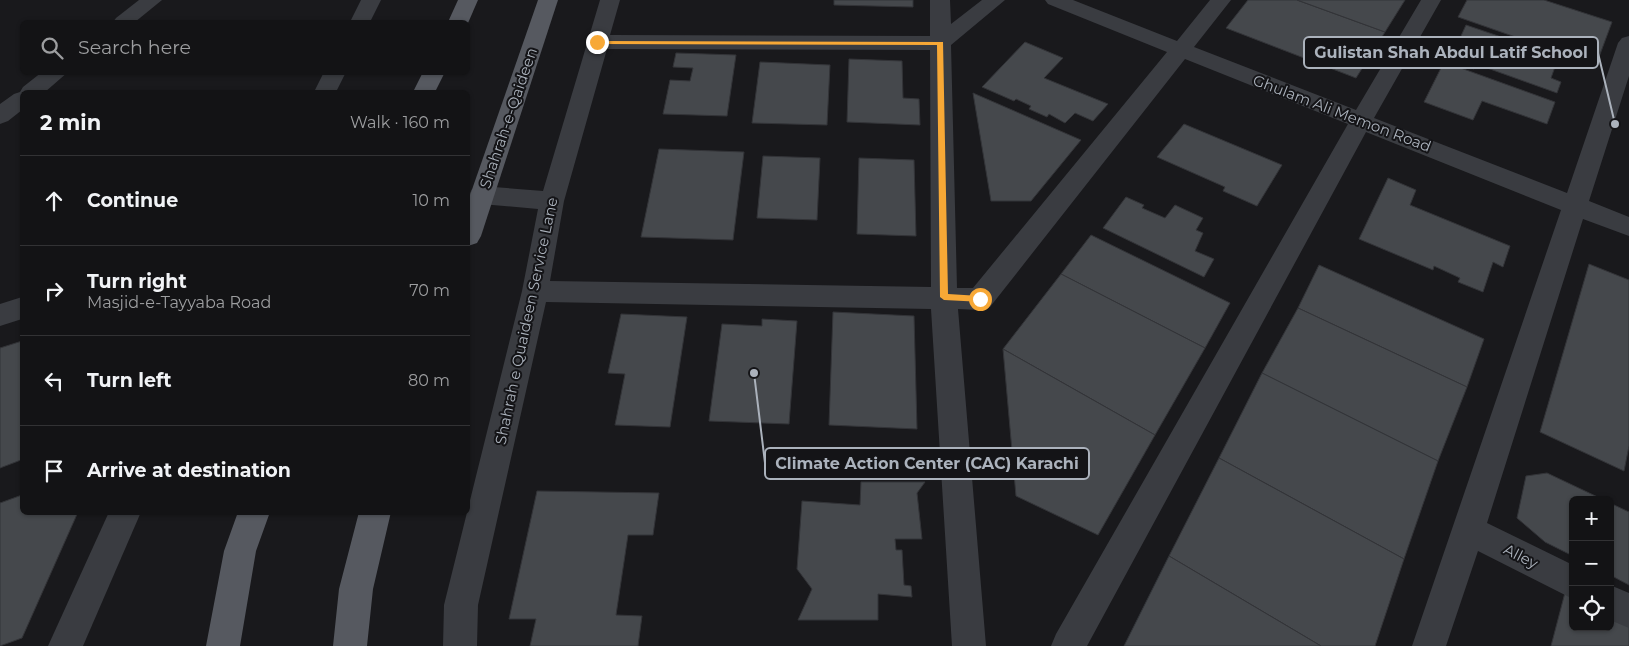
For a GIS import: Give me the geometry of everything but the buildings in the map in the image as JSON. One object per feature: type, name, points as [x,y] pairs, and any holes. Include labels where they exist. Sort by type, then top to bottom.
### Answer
[{"type":"main road","points":[[459,20],[468,0]]},
{"type":"main road","name":"Shahrah-e-Qaideen","points":[[470,230],[548,0]]},
{"type":"main road","points":[[425,90],[432,75]]},
{"type":"main road","points":[[224,646],[240,552],[253,515]]},
{"type":"main road","points":[[350,646],[356,589],[374,515]]},
{"type":"street","points":[[126,20],[152,0]]},
{"type":"street","points":[[361,20],[371,0]]},
{"type":"street","name":"Shahrah e Quaideen Service Lane","points":[[460,646],[461,605],[535,291],[552,201],[610,0]]},
{"type":"street","points":[[940,0],[944,297],[969,646]]},
{"type":"street","points":[[597,42],[940,43],[995,0]]},
{"type":"street","name":"Ghulam Ali Memon Road","points":[[1055,0],[1629,227]]},
{"type":"street","points":[[535,291],[980,299],[1221,0]]},
{"type":"street","points":[[1068,646],[1361,121],[1431,0]]},
{"type":"street","points":[[1428,646],[1469,530],[1574,205],[1629,43]]},
{"type":"street","points":[[33,90],[53,75]]},
{"type":"street","points":[[326,90],[334,75]]},
{"type":"street","points":[[482,195],[552,201]]},
{"type":"street","points":[[0,315],[20,309]]},
{"type":"street","points":[[65,646],[124,515]]},
{"type":"street","name":"Alley","points":[[1469,530],[1569,580]]},
{"type":"street","points":[[1614,604],[1629,611]]},
{"type":"place","name":"Gulistan Shah Abdul Latif School","points":[[1615,124]]},
{"type":"place","name":"Climate Action Center (CAC) Karachi","points":[[754,373]]},
{"type":"route","points":[[597,42],[940,43],[944,297],[980,299]]}]
